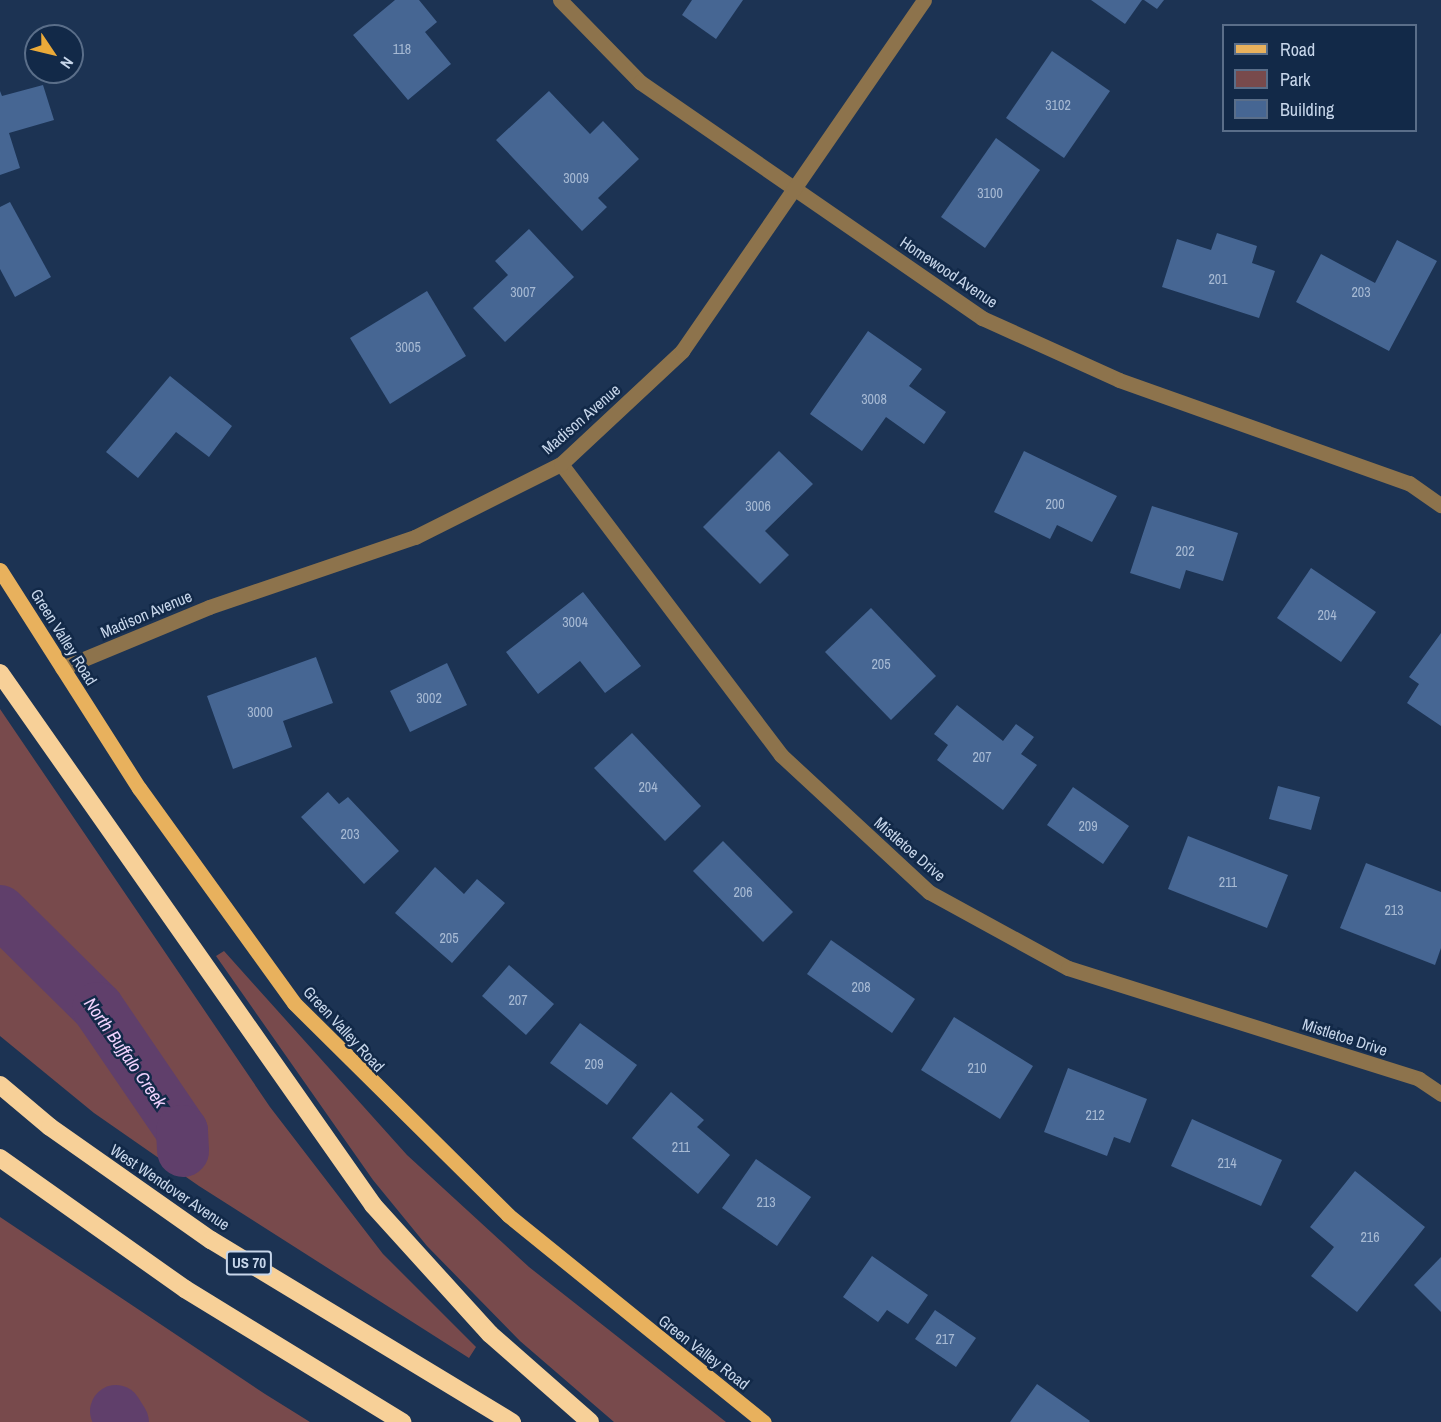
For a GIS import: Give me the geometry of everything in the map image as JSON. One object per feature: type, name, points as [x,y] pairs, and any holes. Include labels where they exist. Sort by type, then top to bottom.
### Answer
[{"type":"highway","points":[[0,673],[373,1205],[490,1334],[590,1422]]},
{"type":"highway","name":"West Wendover Avenue","points":[[0,1085],[58,1133],[211,1240],[512,1422]]},
{"type":"highway","points":[[0,1158],[185,1289],[402,1422]]},
{"type":"main road","name":"Green Valley Road","points":[[0,570],[62,669],[231,920],[302,1011],[508,1215],[764,1422]]},
{"type":"street","name":"Homewood Avenue","points":[[560,0],[640,82],[982,318],[1119,380],[1409,483],[1441,505]]},
{"type":"street","name":"Madison Avenue","points":[[62,669],[209,608],[415,537],[561,464],[682,351],[798,190],[924,0]]},
{"type":"street","name":"Mistletoe Drive","points":[[561,464],[781,756],[929,892],[1068,968],[1419,1079],[1441,1094]]},
{"type":"green space","points":[[0,709],[270,1107],[383,1254],[476,1347],[469,1358],[199,1186],[94,1113],[0,1036]]},
{"type":"green space","points":[[224,951],[407,1155],[529,1267],[726,1422],[614,1422],[520,1341],[427,1246],[373,1180],[216,956]]},
{"type":"green space","points":[[0,1217],[265,1394],[310,1422],[0,1422]]},
{"type":"building","points":[[395,0],[419,0],[437,22],[425,32],[451,64],[408,100],[353,35]]},
{"type":"building","points":[[692,0],[743,0],[716,39],[682,15]]},
{"type":"building","points":[[1091,0],[1142,0],[1125,24]]},
{"type":"building","points":[[1144,0],[1164,0],[1157,9]]},
{"type":"building","points":[[1052,51],[1110,91],[1064,158],[1006,118]]},
{"type":"building","points":[[43,85],[54,120],[9,133],[20,168],[0,175],[0,91],[2,96]]},
{"type":"building","points":[[549,91],[590,134],[603,121],[639,159],[598,198],[607,207],[582,231],[496,140]]},
{"type":"building","points":[[996,138],[1040,170],[985,248],[941,217]]},
{"type":"building","points":[[10,202],[51,277],[15,297],[0,269],[0,207]]},
{"type":"building","points":[[529,229],[574,277],[505,342],[473,308],[508,275],[495,261]]},
{"type":"building","points":[[1217,233],[1257,246],[1252,263],[1275,271],[1259,318],[1162,287],[1177,239],[1211,250]]},
{"type":"building","points":[[1397,240],[1437,261],[1389,351],[1296,302],[1321,254],[1375,283]]},
{"type":"building","points":[[427,291],[466,356],[390,404],[350,338]]},
{"type":"building","points":[[868,331],[922,369],[909,386],[946,412],[924,444],[886,417],[862,451],[810,414]]},
{"type":"building","points":[[170,376],[232,426],[209,457],[176,432],[138,478],[106,452]]},
{"type":"building","points":[[779,451],[813,484],[765,531],[789,555],[760,584],[703,527]]},
{"type":"building","points":[[1024,451],[1117,496],[1092,542],[1057,525],[1050,539],[994,512]]},
{"type":"building","points":[[1152,506],[1238,533],[1223,581],[1186,570],[1180,589],[1130,573]]},
{"type":"building","points":[[1311,568],[1376,612],[1341,662],[1277,618]]},
{"type":"building","points":[[583,592],[641,666],[605,693],[580,661],[538,694],[506,652]]},
{"type":"building","points":[[871,608],[936,676],[891,720],[825,652]]},
{"type":"building","points":[[1441,633],[1441,726],[1407,703],[1419,684],[1409,677]]},
{"type":"building","points":[[316,657],[333,703],[283,721],[292,747],[233,769],[207,696]]},
{"type":"building","points":[[447,663],[467,705],[410,732],[390,691]]},
{"type":"building","points":[[957,705],[1003,741],[1016,724],[1034,737],[1021,754],[1037,765],[1003,810],[937,760],[948,745],[934,734]]},
{"type":"building","points":[[632,733],[701,806],[665,841],[594,768]]},
{"type":"building","points":[[1278,786],[1320,797],[1311,830],[1269,819]]},
{"type":"building","points":[[1073,787],[1129,826],[1103,864],[1047,825]]},
{"type":"building","points":[[328,792],[339,804],[348,797],[399,851],[364,884],[301,817]]},
{"type":"building","points":[[1188,836],[1288,875],[1267,928],[1168,889]]},
{"type":"building","points":[[723,841],[793,912],[763,942],[693,871]]},
{"type":"building","points":[[1366,863],[1441,892],[1441,948],[1435,965],[1340,928]]},
{"type":"building","points":[[435,867],[464,894],[477,879],[505,903],[452,963],[395,913]]},
{"type":"building","points":[[831,940],[915,999],[892,1033],[807,974]]},
{"type":"building","points":[[509,965],[554,1004],[526,1035],[482,996]]},
{"type":"building","points":[[954,1017],[1033,1066],[1000,1119],[921,1070]]},
{"type":"building","points":[[580,1023],[637,1065],[607,1105],[550,1063]]},
{"type":"building","points":[[1068,1068],[1147,1099],[1130,1143],[1114,1137],[1107,1156],[1044,1132]]},
{"type":"building","points":[[671,1092],[704,1120],[697,1127],[730,1155],[698,1194],[632,1138]]},
{"type":"building","points":[[1192,1119],[1282,1160],[1261,1206],[1171,1166]]},
{"type":"building","points":[[756,1159],[811,1197],[777,1246],[722,1208]]},
{"type":"building","points":[[1355,1171],[1425,1227],[1357,1312],[1311,1276],[1334,1247],[1310,1227]]},
{"type":"building","points":[[872,1256],[928,1295],[908,1324],[887,1310],[878,1322],[843,1297]]},
{"type":"building","points":[[1441,1257],[1441,1312],[1414,1285]]},
{"type":"building","points":[[935,1310],[976,1338],[956,1367],[915,1339]]},
{"type":"building","points":[[1037,1384],[1090,1421],[1010,1422]]},
{"type":"waterway","name":"North Buffalo Creek","points":[[0,911],[98,1008],[182,1131],[183,1151]]},
{"type":"waterway","name":"North Buffalo Creek","points":[[116,1411],[123,1422]]}]
